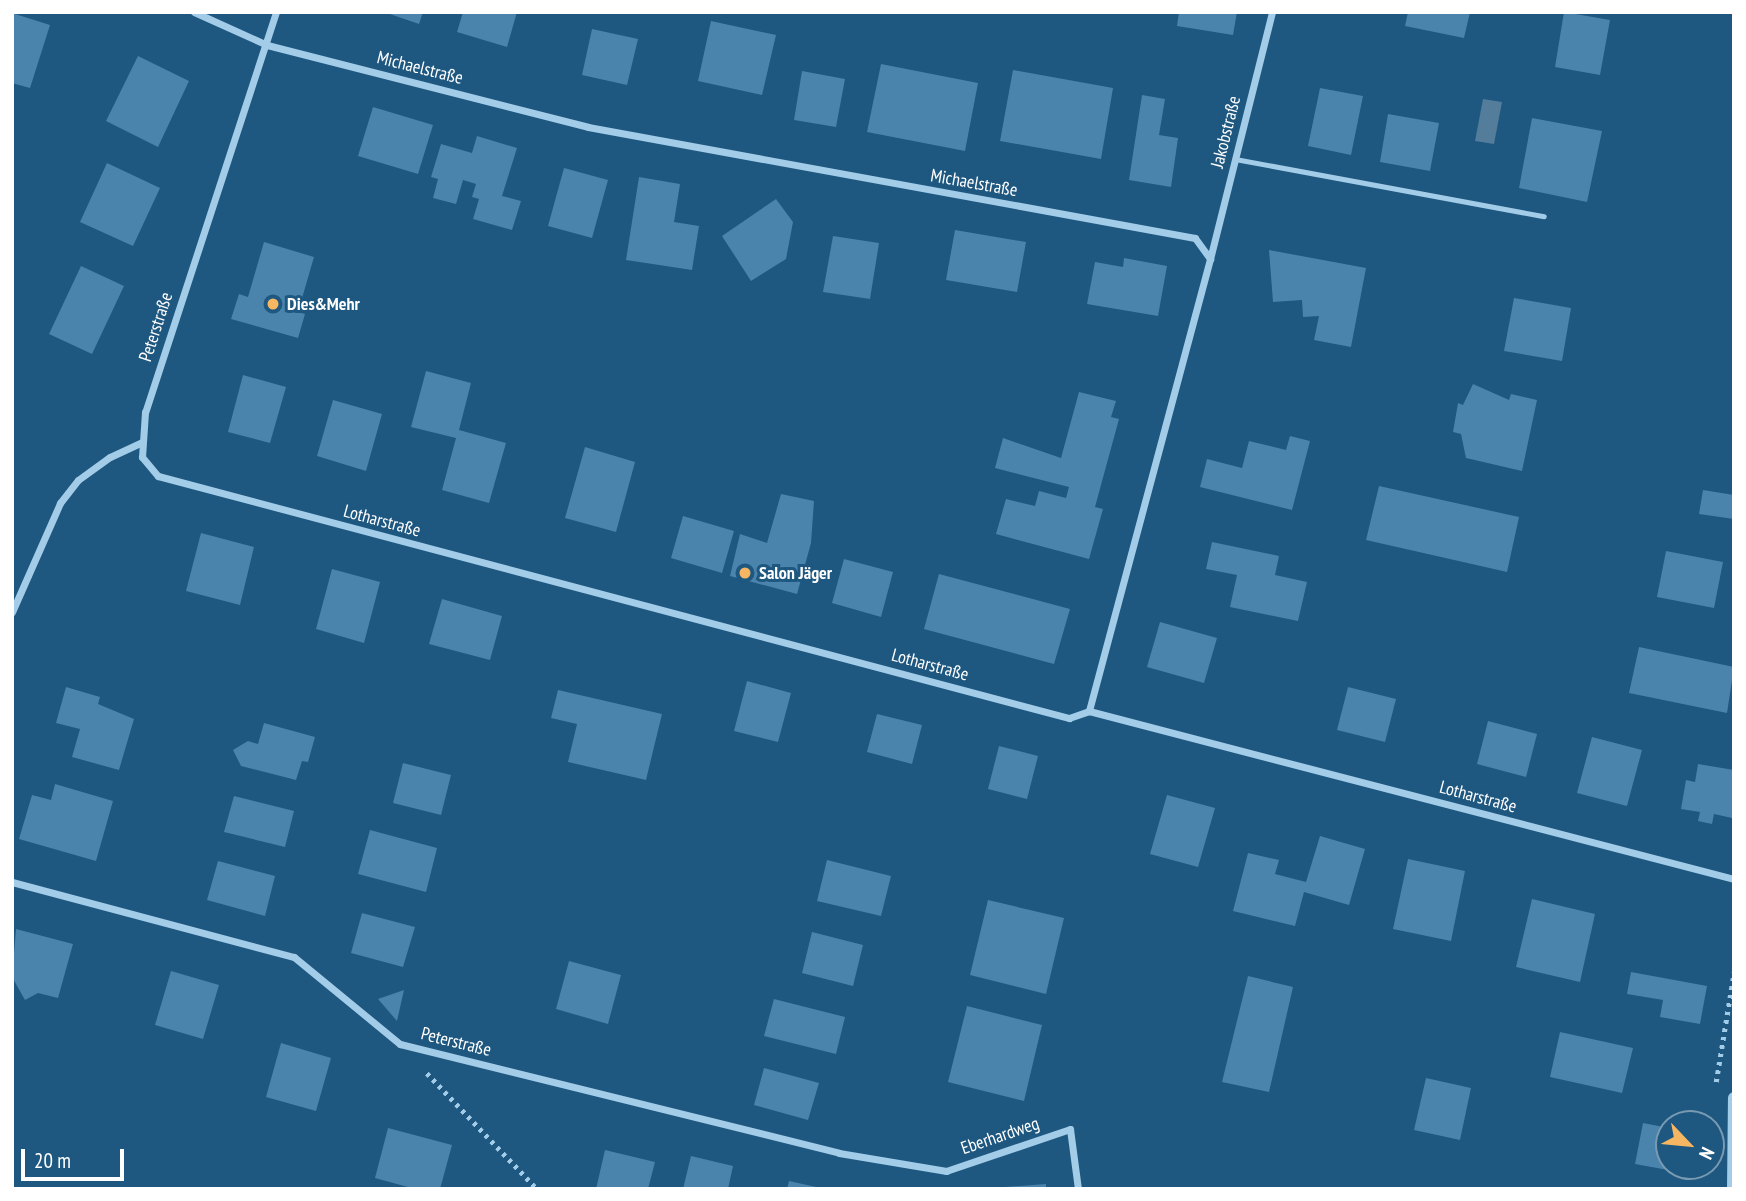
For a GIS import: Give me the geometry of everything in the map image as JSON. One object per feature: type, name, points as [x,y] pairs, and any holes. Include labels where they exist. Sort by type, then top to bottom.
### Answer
[{"type":"street","name":"Michaelstraße","points":[[194,12],[267,45],[588,127],[1195,238],[1210,260]]},
{"type":"street","name":"Peterstraße","points":[[142,442],[152,390],[276,12]]},
{"type":"street","name":"Jakobstraße","points":[[1210,260],[1272,12]]},
{"type":"street","points":[[1089,711],[1210,260]]},
{"type":"street","points":[[12,612],[60,503],[78,480],[110,457],[142,442]]},
{"type":"street","name":"Lotharstraße","points":[[142,442],[147,466],[173,482],[1069,718],[1089,711],[1734,879]]},
{"type":"street","name":"Peterstraße","points":[[12,882],[294,957],[400,1044],[838,1153]]},
{"type":"street","points":[[1733,1189],[1734,1098]]},
{"type":"street","name":"Eberhardweg","points":[[838,1153],[947,1171],[1070,1129],[1078,1189]]},
{"type":"lane","points":[[1235,159],[1544,216]]},
{"type":"path","points":[[400,1044],[537,1189]]},
{"type":"water","points":[[1483,99],[1502,102],[1494,144],[1475,141]]},
{"type":"building","points":[[384,12],[423,12],[419,24]]},
{"type":"building","points":[[463,12],[517,12],[507,47],[457,32]]},
{"type":"building","points":[[1179,12],[1237,12],[1233,35],[1177,26]]},
{"type":"building","points":[[1408,12],[1470,12],[1464,38],[1405,26]]},
{"type":"building","points":[[1564,12],[1610,20],[1600,75],[1555,67]]},
{"type":"building","points":[[12,13],[50,25],[30,88],[12,83]]},
{"type":"building","points":[[711,21],[776,35],[762,95],[698,81]]},
{"type":"building","points":[[592,29],[638,39],[627,85],[582,75]]},
{"type":"building","points":[[138,56],[189,81],[158,147],[106,121]]},
{"type":"building","points":[[881,64],[978,83],[965,151],[867,132]]},
{"type":"building","points":[[1013,70],[1113,88],[1101,159],[1000,141]]},
{"type":"building","points":[[802,71],[845,79],[836,127],[794,120]]},
{"type":"building","points":[[1320,88],[1363,96],[1351,155],[1308,146]]},
{"type":"building","points":[[1142,95],[1165,99],[1159,135],[1178,138],[1171,187],[1129,180]]},
{"type":"building","points":[[373,107],[433,125],[418,174],[358,156]]},
{"type":"building","points":[[1388,114],[1439,123],[1430,171],[1380,162]]},
{"type":"building","points":[[1532,118],[1602,131],[1587,202],[1519,188]]},
{"type":"building","points":[[477,136],[517,148],[502,196],[521,201],[512,230],[473,219],[479,199],[472,197],[476,184],[463,180],[456,204],[433,198],[438,179],[431,177],[441,144],[472,153]]},
{"type":"building","points":[[107,163],[160,188],[133,246],[80,222]]},
{"type":"building","points":[[564,168],[608,180],[592,238],[548,226]]},
{"type":"building","points":[[639,177],[680,184],[674,222],[699,226],[692,270],[626,260]]},
{"type":"building","points":[[776,199],[793,222],[786,259],[751,281],[722,236]]},
{"type":"building","points":[[955,230],[1026,242],[1017,292],[946,280]]},
{"type":"building","points":[[833,236],[879,243],[870,299],[823,292]]},
{"type":"building","points":[[264,242],[314,257],[298,312],[305,314],[298,338],[231,319],[239,294],[248,297]]},
{"type":"building","points":[[1269,250],[1366,268],[1351,347],[1314,340],[1319,316],[1303,317],[1302,300],[1273,302]]},
{"type":"building","points":[[1124,258],[1167,266],[1158,316],[1087,304],[1095,262],[1123,267]]},
{"type":"building","points":[[81,266],[124,286],[92,354],[49,334]]},
{"type":"building","points":[[1514,298],[1571,308],[1562,361],[1504,351]]},
{"type":"building","points":[[426,371],[471,383],[459,430],[506,443],[489,503],[442,490],[456,438],[411,427]]},
{"type":"building","points":[[243,375],[286,387],[270,443],[228,432]]},
{"type":"building","points":[[1473,384],[1509,400],[1511,394],[1537,400],[1522,471],[1466,458],[1461,434],[1453,432],[1458,403],[1463,405]]},
{"type":"building","points":[[1079,392],[1116,401],[1111,417],[1119,419],[1095,507],[1103,509],[1089,559],[996,534],[1006,499],[1035,506],[1039,491],[1066,498],[1069,487],[995,468],[1003,438],[1061,458]]},
{"type":"building","points":[[333,400],[382,414],[366,471],[317,456]]},
{"type":"building","points":[[1290,436],[1310,441],[1292,510],[1200,487],[1207,459],[1242,468],[1249,441],[1286,450]]},
{"type":"building","points":[[585,447],[635,462],[616,532],[565,518]]},
{"type":"building","points":[[1379,486],[1519,517],[1507,572],[1366,540]]},
{"type":"building","points":[[1703,490],[1734,495],[1734,519],[1699,514]]},
{"type":"building","points":[[781,494],[814,501],[811,543],[797,594],[730,576],[740,534],[767,543]]},
{"type":"building","points":[[683,516],[734,531],[722,573],[671,558]]},
{"type":"building","points":[[201,533],[254,547],[240,605],[186,591]]},
{"type":"building","points":[[1212,542],[1279,556],[1275,575],[1307,582],[1298,621],[1230,607],[1237,575],[1206,569]]},
{"type":"building","points":[[1666,551],[1723,562],[1714,608],[1657,597]]},
{"type":"building","points":[[844,559],[893,572],[881,617],[832,603]]},
{"type":"building","points":[[332,569],[380,582],[364,643],[316,629]]},
{"type":"building","points":[[939,574],[1070,609],[1054,664],[924,629]]},
{"type":"building","points":[[442,599],[502,616],[490,660],[429,644]]},
{"type":"building","points":[[1160,622],[1217,638],[1204,683],[1147,667]]},
{"type":"building","points":[[1639,647],[1734,667],[1727,713],[1629,693]]},
{"type":"building","points":[[747,681],[791,693],[778,742],[734,731]]},
{"type":"building","points":[[66,687],[100,697],[98,704],[134,719],[119,770],[72,757],[80,729],[56,723]]},
{"type":"building","points":[[1348,687],[1396,699],[1385,742],[1337,730]]},
{"type":"building","points":[[558,690],[662,714],[646,780],[568,762],[577,724],[551,718]]},
{"type":"building","points":[[877,714],[922,725],[912,764],[867,752]]},
{"type":"building","points":[[1488,721],[1537,734],[1526,777],[1477,764]]},
{"type":"building","points":[[264,723],[315,737],[308,762],[302,761],[296,780],[241,766],[233,750],[248,741],[258,744]]},
{"type":"building","points":[[1592,737],[1642,750],[1627,806],[1577,793]]},
{"type":"building","points":[[999,746],[1038,756],[1027,799],[988,789]]},
{"type":"building","points":[[403,763],[451,775],[441,815],[393,803]]},
{"type":"building","points":[[1698,764],[1734,770],[1732,818],[1714,814],[1712,824],[1698,821],[1700,812],[1681,809],[1686,780],[1695,782]]},
{"type":"building","points":[[55,784],[113,801],[96,861],[19,839],[32,795],[51,800]]},
{"type":"building","points":[[1167,795],[1215,808],[1198,867],[1150,854]]},
{"type":"building","points":[[234,796],[294,811],[285,847],[224,832]]},
{"type":"building","points":[[370,830],[437,848],[426,892],[358,874]]},
{"type":"building","points":[[1320,836],[1365,849],[1349,905],[1304,892],[1295,926],[1233,911],[1248,853],[1279,860],[1275,874],[1306,882]]},
{"type":"building","points":[[1408,859],[1465,871],[1451,941],[1393,929]]},
{"type":"building","points":[[827,860],[891,876],[881,916],[817,901]]},
{"type":"building","points":[[218,861],[275,876],[265,916],[207,900]]},
{"type":"building","points":[[1532,899],[1595,914],[1580,982],[1516,967]]},
{"type":"building","points":[[988,900],[1064,918],[1046,994],[970,975]]},
{"type":"building","points":[[362,913],[415,927],[403,967],[351,953]]},
{"type":"building","points":[[16,929],[73,944],[58,998],[38,993],[25,1000],[12,977]]},
{"type":"building","points":[[812,932],[863,945],[853,986],[802,973]]},
{"type":"building","points":[[569,961],[621,975],[608,1024],[556,1009]]},
{"type":"building","points":[[171,971],[219,985],[203,1039],[155,1025]]},
{"type":"building","points":[[1631,972],[1707,986],[1700,1024],[1660,1017],[1663,1000],[1627,994]]},
{"type":"building","points":[[1248,976],[1293,987],[1269,1092],[1222,1082]]},
{"type":"building","points":[[404,990],[397,1021],[378,999]]},
{"type":"building","points":[[774,999],[845,1017],[836,1054],[764,1036]]},
{"type":"building","points":[[967,1006],[1042,1025],[1024,1101],[948,1082]]},
{"type":"building","points":[[1560,1032],[1633,1048],[1622,1093],[1550,1077]]},
{"type":"building","points":[[281,1043],[331,1058],[316,1111],[266,1097]]},
{"type":"building","points":[[764,1068],[819,1083],[808,1120],[754,1105]]},
{"type":"building","points":[[1426,1078],[1471,1088],[1460,1140],[1414,1130]]},
{"type":"building","points":[[1643,1123],[1655,1125],[1655,1168],[1635,1164]]},
{"type":"building","points":[[388,1128],[452,1145],[440,1189],[415,1189],[375,1178]]},
{"type":"building","points":[[605,1150],[655,1162],[648,1189],[596,1189]]},
{"type":"building","points":[[691,1156],[733,1166],[728,1189],[683,1189]]},
{"type":"building","points":[[789,1181],[821,1188],[821,1189],[787,1189]]},
{"type":"building","points":[[1046,1184],[1046,1189],[1005,1189],[1005,1187]]},
{"type":"place","name":"Dies&Mehr","points":[[273,304]]},
{"type":"place","name":"Salon Jäger","points":[[745,573]]}]
